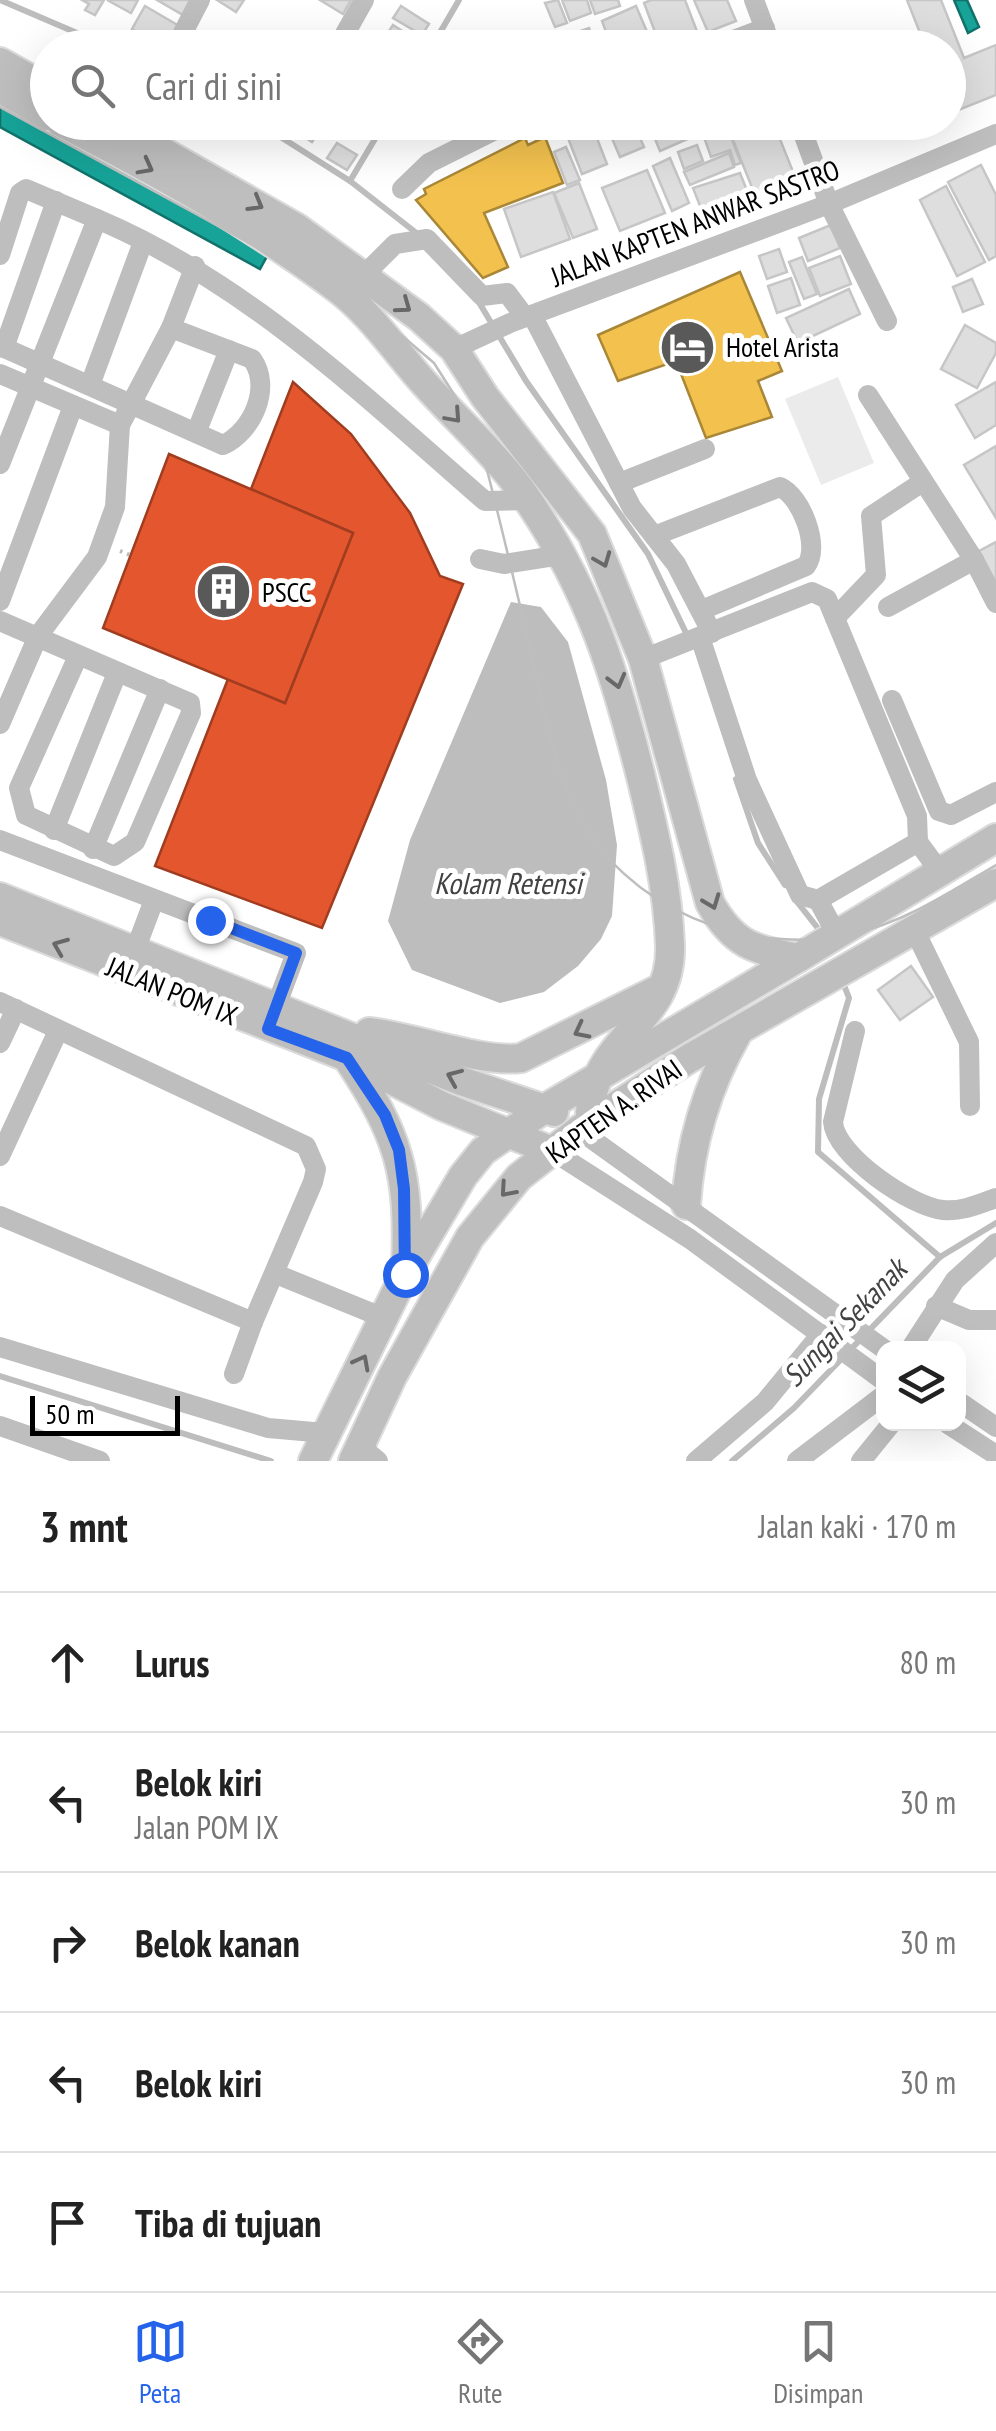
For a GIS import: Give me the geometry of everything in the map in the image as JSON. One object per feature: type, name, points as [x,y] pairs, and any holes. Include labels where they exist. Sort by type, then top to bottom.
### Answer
[{"type":"main road","points":[[0,62],[30,78]]},
{"type":"main road","points":[[0,89],[30,106]]},
{"type":"main road","points":[[93,140],[206,202],[342,292],[528,500],[576,581],[615,633],[654,655]]},
{"type":"main road","points":[[148,140],[326,248],[462,345],[485,397],[592,534],[654,655],[710,904],[726,932],[760,952],[819,946]]},
{"type":"main road","points":[[337,1029],[461,1081],[546,1107],[585,1126],[594,1079],[611,1049],[654,1008],[666,984],[670,948],[664,887],[614,668],[576,581]]},
{"type":"main road","points":[[664,887],[692,830]]},
{"type":"main road","name":"KAPTEN A. RIVAI","points":[[318,1447],[405,1274],[462,1176],[484,1152],[546,1107],[996,838]]},
{"type":"main road","name":"KAPTEN A. RIVAI","points":[[361,1457],[410,1343],[470,1237],[519,1177],[585,1126],[996,882]]},
{"type":"main road","name":"JALAN POM IX","points":[[0,898],[131,962]]},
{"type":"main road","name":"JALAN POM IX","points":[[0,921],[131,962],[272,1017],[347,1058],[507,1134],[554,1152]]},
{"type":"main road","points":[[337,1029],[412,1037],[504,1060],[521,1058],[634,1004],[666,984]]},
{"type":"main road","name":"JALAN POM IX","points":[[272,1017],[337,1029]]},
{"type":"main road","points":[[678,1216],[700,1116],[736,1034]]},
{"type":"main road","points":[[347,1058],[385,1115],[399,1150],[408,1220],[405,1274]]},
{"type":"street","points":[[184,30],[200,0]]},
{"type":"street","points":[[347,30],[364,0]]},
{"type":"street","points":[[754,0],[766,30]]},
{"type":"street","name":"JALAN KAPTEN ANWAR SASTRO","points":[[462,345],[522,318],[829,204],[996,134]]},
{"type":"street","points":[[402,189],[430,163],[475,140]]},
{"type":"street","points":[[806,140],[829,204],[886,321]]},
{"type":"street","points":[[0,254],[22,190],[97,219],[195,266],[299,339],[486,501],[528,500]]},
{"type":"street","points":[[56,201],[2,347],[224,445],[247,428],[262,385],[260,370],[252,359],[171,328]]},
{"type":"street","points":[[0,464],[97,219]]},
{"type":"street","points":[[363,276],[395,244],[413,238],[427,239],[487,298],[507,293],[619,483],[702,610],[702,637],[747,780],[800,895],[818,900],[918,842]]},
{"type":"street","points":[[90,386],[143,242]]},
{"type":"street","points":[[0,724],[38,636],[75,591],[102,544],[116,508],[120,425],[171,328],[195,266]]},
{"type":"street","points":[[196,434],[229,350]]},
{"type":"street","points":[[0,374],[120,425]]},
{"type":"street","points":[[868,395],[974,560],[996,603]]},
{"type":"street","points":[[0,601],[72,406]]},
{"type":"street","points":[[619,483],[705,448]]},
{"type":"street","points":[[834,618],[876,575],[871,516],[921,483]]},
{"type":"street","points":[[654,536],[780,487],[792,494],[812,542],[811,559],[806,566],[702,610]]},
{"type":"street","points":[[480,559],[517,564],[561,556]]},
{"type":"street","points":[[888,607],[974,560]]},
{"type":"street","points":[[654,655],[812,592],[827,599],[916,816],[918,842],[940,872]]},
{"type":"street","points":[[0,620],[188,701],[190,712],[135,842],[114,856],[26,815],[19,788],[78,656]]},
{"type":"street","points":[[54,830],[117,673]]},
{"type":"street","points":[[93,849],[160,689]]},
{"type":"street","points":[[892,700],[939,811],[951,815],[996,792]]},
{"type":"street","points":[[0,840],[296,953],[272,1017]]},
{"type":"street","points":[[131,962],[154,900]]},
{"type":"street","points":[[818,900],[819,946]]},
{"type":"street","points":[[914,929],[969,1042],[970,1106]]},
{"type":"street","points":[[0,1043],[8,1006],[306,1146],[316,1169],[234,1374]]},
{"type":"street","points":[[0,1156],[58,1030]]},
{"type":"street","points":[[855,1031],[833,1122],[834,1137],[846,1154],[922,1205],[960,1210],[996,1198]]},
{"type":"street","points":[[585,1126],[762,1294],[824,1336],[876,1379]]},
{"type":"street","points":[[554,1152],[678,1216],[774,1274],[876,1343]]},
{"type":"street","points":[[0,1216],[254,1322]]},
{"type":"street","points":[[915,1341],[955,1280],[996,1243]]},
{"type":"street","points":[[276,1274],[384,1318]]},
{"type":"street","points":[[762,1294],[774,1274]]},
{"type":"street","points":[[936,1306],[969,1320],[996,1320]]},
{"type":"street","points":[[696,1461],[765,1402],[824,1336]]},
{"type":"street","points":[[0,1347],[268,1428],[318,1447]]},
{"type":"street","points":[[797,1461],[876,1389]]},
{"type":"street","points":[[966,1405],[996,1426]]},
{"type":"street","points":[[0,1426],[100,1461]]},
{"type":"street","points":[[860,1461],[885,1431]]},
{"type":"street","points":[[959,1431],[996,1455]]},
{"type":"shaded area","points":[[838,377],[874,463],[821,485],[785,399]]},
{"type":"water","name":"Kolam Retensi","points":[[511,602],[541,607],[568,642],[606,780],[617,845],[612,916],[601,939],[578,966],[544,992],[500,1003],[412,970],[388,921],[410,840]]},
{"type":"building: Hunian","points":[[521,140],[528,145],[546,140],[563,183],[484,213],[508,267],[483,278],[416,200],[426,194],[424,189]]},
{"type":"building: Hunian","name":"Hotel Arista","points":[[740,272],[782,371],[758,381],[772,417],[706,438],[676,361],[618,381],[598,335]]},
{"type":"building: Toko","points":[[293,382],[351,434],[410,513],[440,576],[463,584],[322,928],[155,866],[228,679],[285,703],[353,533],[251,489]]},
{"type":"building: Toko","name":"PSCC","points":[[169,454],[353,533],[285,703],[103,628]]},
{"type":"building: Publik","points":[[954,0],[967,0],[979,27],[968,33]]},
{"type":"building: Publik","points":[[0,74],[30,104],[30,140],[87,140],[282,229],[260,269],[0,127]]},
{"type":"building: Lainnya","points":[[82,0],[104,0],[95,15],[85,10],[89,4]]},
{"type":"building: Lainnya","points":[[107,0],[138,0],[131,13]]},
{"type":"building: Lainnya","points":[[157,0],[192,0],[183,15]]},
{"type":"building: Lainnya","points":[[217,0],[244,0],[236,12]]},
{"type":"building: Lainnya","points":[[320,0],[351,0],[343,14]]},
{"type":"building: Lainnya","points":[[558,0],[567,23],[555,27],[545,3]]},
{"type":"building: Lainnya","points":[[562,0],[587,0],[591,13],[570,21]]},
{"type":"building: Lainnya","points":[[590,0],[618,0],[620,6],[595,14]]},
{"type":"building: Lainnya","points":[[685,0],[696,30],[654,30],[644,3]]},
{"type":"building: Lainnya","points":[[694,0],[727,0],[736,21],[707,30]]},
{"type":"building: Lainnya","points":[[907,0],[941,0],[953,30],[919,30]]},
{"type":"building: Lainnya","points":[[145,6],[181,27],[179,30],[132,29]]},
{"type":"building: Lainnya","points":[[401,6],[429,24],[425,30],[413,30],[393,18]]},
{"type":"building: Lainnya","points":[[636,6],[646,30],[605,30],[602,21]]},
{"type":"building: Lainnya","points":[[996,45],[996,95],[966,107],[966,57]]},
{"type":"building: Lainnya","points":[[569,140],[598,140],[607,164],[582,174]]},
{"type":"building: Lainnya","points":[[613,140],[641,140],[644,147],[620,157]]},
{"type":"building: Lainnya","points":[[655,140],[685,140],[660,151]]},
{"type":"building: Lainnya","points":[[705,140],[732,140],[741,163],[735,165],[730,150],[711,157]]},
{"type":"building: Lainnya","points":[[733,140],[780,140],[796,179],[755,195]]},
{"type":"building: Lainnya","points":[[337,143],[357,155],[347,170],[327,158]]},
{"type":"building: Lainnya","points":[[697,145],[703,161],[684,169],[678,152]]},
{"type":"building: Lainnya","points":[[566,147],[580,180],[567,185],[554,152]]},
{"type":"building: Lainnya","points":[[729,153],[734,167],[690,185],[684,172]]},
{"type":"building: Lainnya","points":[[670,158],[689,203],[672,211],[653,166]]},
{"type":"building: Lainnya","points":[[981,165],[996,195],[996,256],[989,260],[948,182]]},
{"type":"building: Lainnya","points":[[647,170],[665,213],[620,231],[602,188]]},
{"type":"building: Lainnya","points":[[740,173],[748,193],[702,211],[693,188]]},
{"type":"building: Lainnya","points":[[579,183],[597,229],[573,238],[554,193]]},
{"type":"building: Lainnya","points":[[946,186],[985,262],[957,276],[920,200]]},
{"type":"building: Lainnya","points":[[553,192],[570,239],[521,257],[504,209]]},
{"type":"building: Lainnya","points":[[831,225],[840,248],[808,261],[799,238]]},
{"type":"building: Lainnya","points":[[779,249],[787,272],[767,279],[759,256]]},
{"type":"building: Lainnya","points":[[840,256],[851,284],[820,296],[809,268]]},
{"type":"building: Lainnya","points":[[802,257],[817,294],[804,299],[789,262]]},
{"type":"building: Lainnya","points":[[791,278],[800,305],[777,313],[768,286]]},
{"type":"building: Lainnya","points":[[972,279],[983,304],[963,312],[953,287]]},
{"type":"building: Lainnya","points":[[849,289],[860,314],[798,343],[786,318]]},
{"type":"building: Lainnya","points":[[965,325],[996,343],[996,353],[977,388],[941,369]]},
{"type":"building: Lainnya","points":[[996,382],[996,425],[975,438],[956,405]]},
{"type":"building: Lainnya","points":[[996,446],[996,518],[964,465]]},
{"type":"building: Lainnya","points":[[996,542],[996,583],[979,551]]},
{"type":"building: Lainnya","points":[[911,966],[933,997],[900,1020],[878,990]]},
{"type":"waterway","points":[[0,0],[70,30]]},
{"type":"waterway","points":[[442,30],[459,0]]},
{"type":"waterway","points":[[285,140],[350,181],[419,235]]},
{"type":"waterway","points":[[350,181],[374,140]]},
{"type":"waterway","points":[[477,299],[526,381],[648,554],[687,635]]},
{"type":"waterway","points":[[736,779],[758,843],[785,885]]},
{"type":"waterway","points":[[798,903],[824,936]]},
{"type":"waterway","points":[[842,980],[849,998],[819,1099],[818,1152],[940,1257]]},
{"type":"waterway","name":"Sungai Sekanak","points":[[732,1461],[794,1408],[940,1257],[996,1223]]},
{"type":"waterway","name":"Sungai Sekanak","points":[[0,1376],[271,1461]]},
{"type":"tram line","points":[[0,107],[30,123]]},
{"type":"tram line","points":[[60,140],[372,310],[434,363],[471,421],[485,462],[550,736],[567,791],[597,844],[624,874],[657,899],[693,918],[731,931],[813,939],[853,934],[891,922],[996,865]]},
{"type":"place","name":"Hotel Arista","points":[[687,347]]},
{"type":"place","name":"PSCC","points":[[223,592]]},
{"type":"route","points":[[210,920],[296,953],[268,1029],[347,1058],[385,1115],[399,1150],[408,1220],[405,1274]]}]
